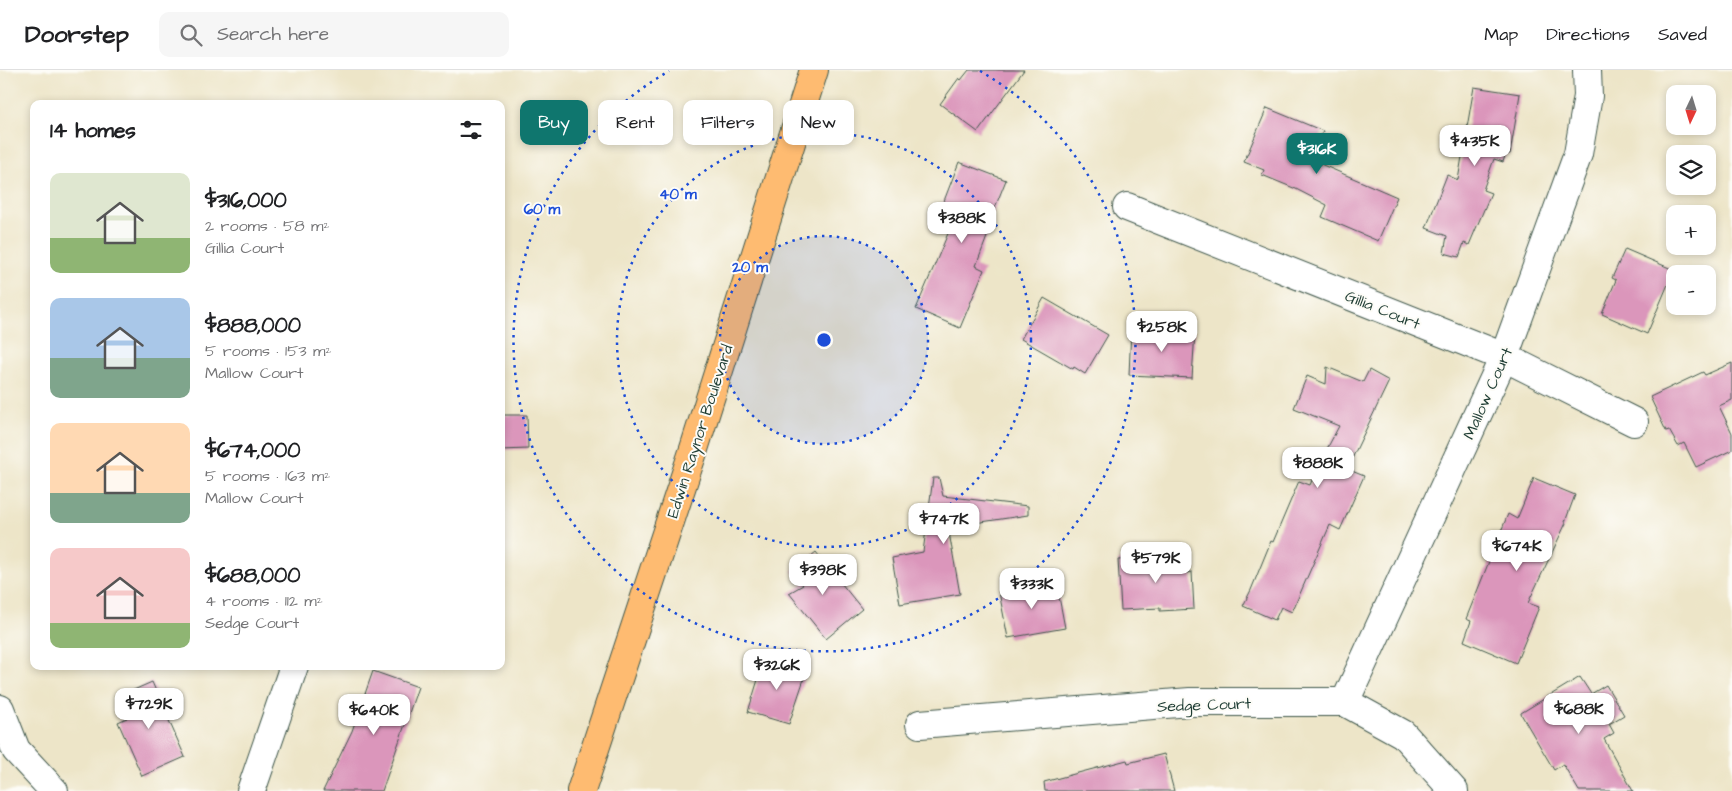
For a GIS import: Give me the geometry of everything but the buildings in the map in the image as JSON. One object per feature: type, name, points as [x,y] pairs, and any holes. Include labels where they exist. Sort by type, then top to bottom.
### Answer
[{"type":"main road","name":"Edwin Raynor Boulevard","points":[[581,791],[694,449],[814,70]]},
{"type":"street","name":"Mallow Court","points":[[1344,702],[1504,357],[1578,154],[1588,96],[1587,70]]},
{"type":"street","name":"Gillia Court","points":[[1127,207],[1504,357],[1634,422]]},
{"type":"street","points":[[252,791],[293,670]]},
{"type":"street","name":"Sedge Court","points":[[920,724],[1190,702],[1344,702],[1403,734],[1454,791]]},
{"type":"street","points":[[0,709],[16,750],[54,791]]}]
